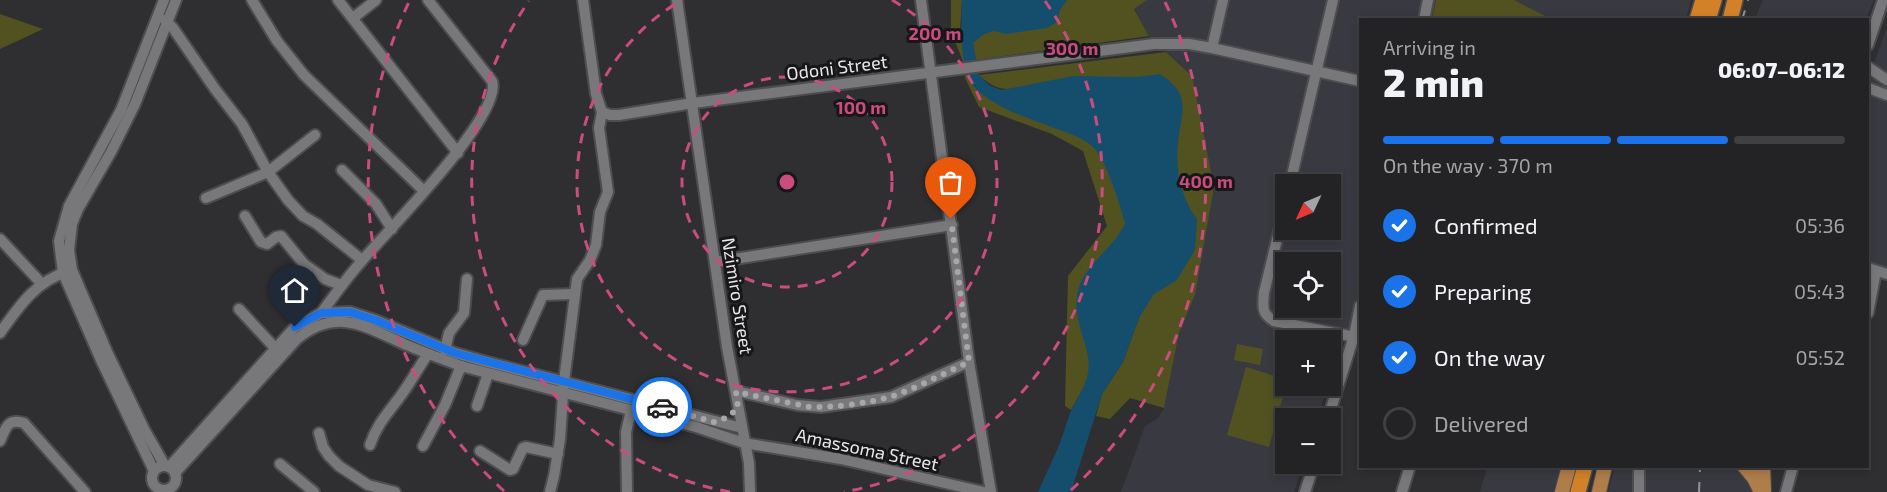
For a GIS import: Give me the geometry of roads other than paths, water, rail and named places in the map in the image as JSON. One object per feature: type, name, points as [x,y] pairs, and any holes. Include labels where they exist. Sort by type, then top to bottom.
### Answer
[{"type":"highway","points":[[1698,18],[1703,0]]},
{"type":"highway","points":[[1709,18],[1714,0]]},
{"type":"highway","points":[[1719,18],[1724,0]]},
{"type":"highway","points":[[1730,18],[1735,0]]},
{"type":"highway","points":[[1578,492],[1584,468]]},
{"type":"highway","points":[[1587,492],[1593,468]]},
{"type":"main road","points":[[1562,492],[1568,468]]},
{"type":"main road","points":[[1599,492],[1605,468]]},
{"type":"main road","points":[[1746,468],[1762,492]]},
{"type":"main road","points":[[1762,492],[1763,468]]},
{"type":"main road","points":[[1772,468],[1773,492]]},
{"type":"street","points":[[164,0],[121,110],[69,206],[59,241],[67,272],[101,360],[154,471],[155,489],[177,489],[176,482],[121,382],[67,272],[72,224],[135,104],[169,23],[176,0]]},
{"type":"street","points":[[252,0],[277,41],[303,75],[424,191]]},
{"type":"street","points":[[339,0],[458,153]]},
{"type":"street","points":[[353,18],[376,0]]},
{"type":"street","points":[[170,469],[295,327],[321,313],[335,297],[341,285],[362,260],[458,153],[488,104],[493,84],[428,0]]},
{"type":"street","points":[[550,492],[558,454],[574,294],[577,279],[590,260],[596,245],[600,213],[608,192],[599,128],[602,112],[596,94],[583,0]]},
{"type":"street","name":"Nzimiro Street","points":[[677,0],[715,262],[749,463],[750,492]]},
{"type":"street","points":[[921,0],[969,362],[991,492]]},
{"type":"street","points":[[1212,48],[1223,0]]},
{"type":"street","points":[[1292,174],[1333,0]]},
{"type":"street","points":[[1424,18],[1428,0]]},
{"type":"street","points":[[1869,42],[1883,0]]},
{"type":"street","points":[[159,16],[169,23],[242,124],[268,172],[298,212],[362,260]]},
{"type":"street","name":"Odoni Street","points":[[602,112],[619,115],[693,103],[930,75],[961,68],[1154,44],[1190,44],[1359,81]]},
{"type":"street","points":[[1869,68],[1887,80]]},
{"type":"street","points":[[1869,88],[1887,95]]},
{"type":"street","points":[[206,198],[268,172],[315,135]]},
{"type":"street","points":[[342,170],[376,204],[392,229]]},
{"type":"street","points":[[245,216],[261,242],[267,244],[280,236],[304,264],[325,279],[341,285]]},
{"type":"street","points":[[715,262],[952,225]]},
{"type":"street","points":[[0,239],[42,284]]},
{"type":"street","points":[[1277,240],[1264,293],[1263,307],[1266,316],[1274,321],[1357,337]]},
{"type":"street","points":[[1869,308],[1877,271]]},
{"type":"street","points":[[0,333],[18,306],[42,284],[52,277],[67,272]]},
{"type":"street","points":[[445,350],[449,333],[464,313],[467,279]]},
{"type":"street","points":[[523,340],[543,295],[574,294]]},
{"type":"street","points":[[335,297],[336,306],[340,311]]},
{"type":"street","points":[[239,309],[275,348]]},
{"type":"street","points":[[321,313],[340,311],[368,317],[445,350],[563,387]]},
{"type":"street","points":[[1332,408],[1357,337],[1359,316]]},
{"type":"street","points":[[154,471],[170,469],[302,334],[316,325],[336,322],[358,324],[428,354],[488,374],[563,387],[742,428]]},
{"type":"street","points":[[370,445],[382,418],[400,397],[428,354]]},
{"type":"street","points":[[736,392],[803,406],[821,407],[891,396],[969,362]]},
{"type":"street","points":[[423,446],[445,405],[461,366]]},
{"type":"street","points":[[477,406],[488,374]]},
{"type":"street","name":"Amassoma Street","points":[[563,387],[631,410],[710,431],[744,443],[841,459],[984,492]]},
{"type":"street","points":[[714,422],[728,417],[738,408]]},
{"type":"street","points":[[627,492],[626,432],[631,410]]},
{"type":"street","points":[[0,441],[6,427],[14,421],[24,423],[85,492]]},
{"type":"street","points":[[319,433],[323,447],[339,465],[368,485],[395,492]]},
{"type":"street","points":[[480,452],[510,470],[513,469],[523,448],[526,447],[558,454]]},
{"type":"street","points":[[280,464],[314,492]]},
{"type":"street","points":[[1402,492],[1409,468]]},
{"type":"street","points":[[1639,468],[1639,492]]},
{"type":"street","points":[[1786,492],[1792,468]]},
{"type":"street","points":[[1305,492],[1311,474]]},
{"type":"water","points":[[962,0],[1067,0],[1060,10],[1057,22],[1047,28],[1006,34],[994,31],[984,34],[973,43],[979,75],[990,86],[1002,90],[1073,76],[1137,77],[1160,74],[1177,89],[1181,97],[1182,113],[1177,163],[1183,193],[1197,219],[1195,250],[1177,280],[1154,294],[1139,318],[1123,362],[1102,394],[1071,492],[1038,492],[1087,377],[1088,355],[1076,308],[1081,282],[1125,223],[1108,172],[1094,148],[1084,140],[1004,108],[981,94],[973,86],[965,69],[962,49]]},
{"type":"railway","points":[[1743,18],[1748,0]]},
{"type":"railway","points":[[1699,492],[1700,468]]}]
